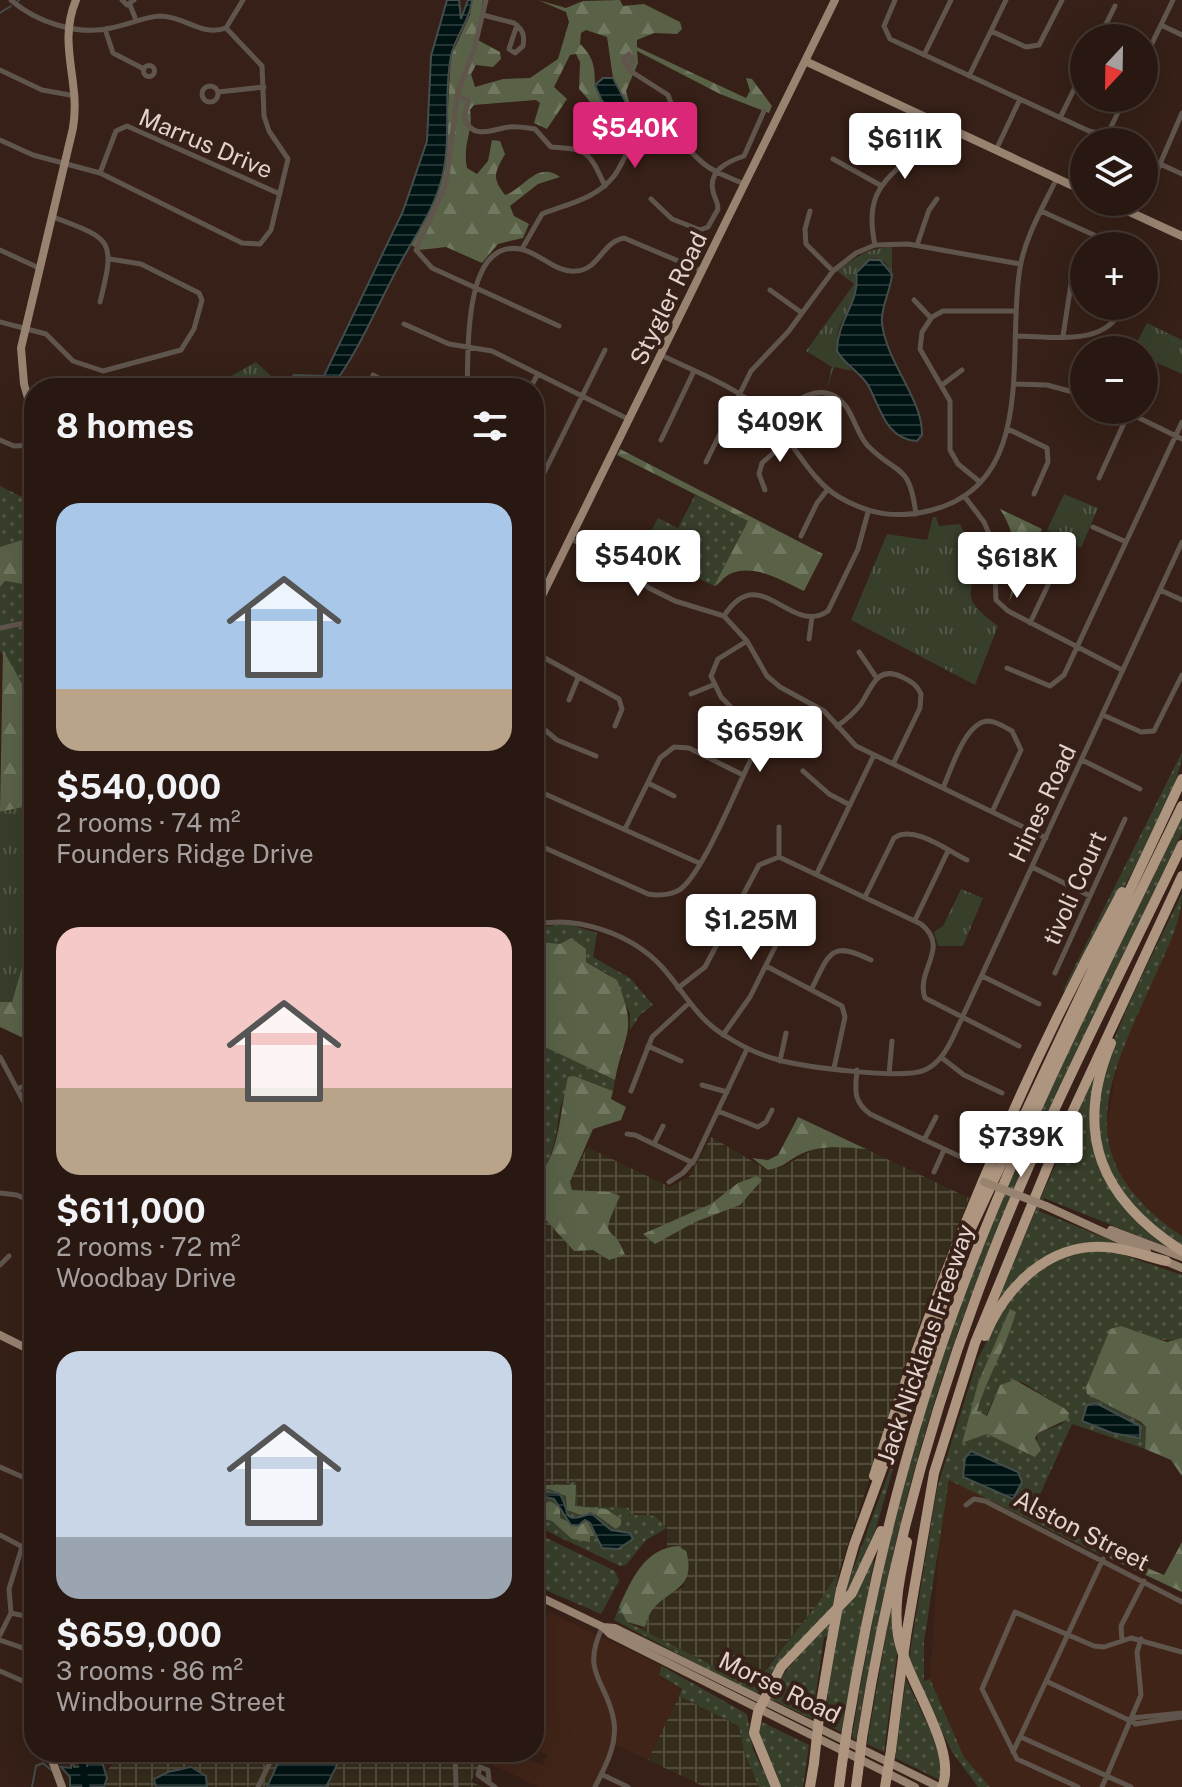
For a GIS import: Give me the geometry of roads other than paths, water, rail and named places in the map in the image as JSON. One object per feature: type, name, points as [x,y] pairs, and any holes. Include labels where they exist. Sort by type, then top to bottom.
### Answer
[{"type":"highway","points":[[854,1545],[968,1235],[1182,779]]},
{"type":"highway","name":"Jack Nicklaus Freeway","points":[[839,1787],[847,1730],[890,1511],[941,1344],[979,1243],[1182,806]]},
{"type":"highway","points":[[810,1787],[820,1708],[841,1590],[904,1383],[983,1181],[1086,958],[1164,817]]},
{"type":"highway","name":"Jack Nicklaus Freeway","points":[[856,1787],[891,1581],[920,1470],[960,1342],[1012,1208],[1182,845]]},
{"type":"highway","points":[[1182,878],[1100,1069],[1093,1126],[1103,1166],[1121,1201],[1154,1233],[1182,1251]]},
{"type":"highway","points":[[885,1787],[906,1636],[934,1473],[956,1404],[1010,1252],[1182,878]]},
{"type":"highway","points":[[956,1404],[998,1308],[1038,1264],[1081,1248],[1102,1246],[1126,1249],[1166,1261]]},
{"type":"highway","points":[[920,1470],[897,1594],[896,1622],[908,1672],[944,1756],[947,1771],[940,1787]]},
{"type":"highway","points":[[776,1787],[754,1733],[760,1707],[781,1667],[825,1625],[852,1593],[890,1511]]},
{"type":"main road","points":[[25,378],[21,361],[25,328],[65,163],[77,96],[66,45],[66,27],[76,0]]},
{"type":"main road","name":"Stygler Road","points":[[544,588],[663,356],[835,0]]},
{"type":"main road","points":[[805,61],[1070,184]]},
{"type":"main road","points":[[1137,216],[1182,236]]},
{"type":"main road","points":[[983,1181],[1182,1257]]},
{"type":"main road","points":[[1046,1206],[1182,1268]]},
{"type":"main road","points":[[0,1335],[24,1347]]},
{"type":"main road","name":"Morse Road","points":[[544,1599],[915,1787]]},
{"type":"main road","name":"Morse Road","points":[[760,1707],[940,1787]]},
{"type":"main road","points":[[53,1762],[62,1787]]},
{"type":"street","points":[[11,0],[37,16],[66,27],[105,29],[162,16],[209,32],[226,28],[243,0]]},
{"type":"street","points":[[122,0],[132,2],[136,20]]},
{"type":"street","points":[[486,0],[457,95],[446,184],[417,247],[427,265],[559,326]]},
{"type":"street","points":[[895,0],[884,31],[890,39],[1097,134],[1106,133],[1117,112]]},
{"type":"street","points":[[924,55],[951,0]]},
{"type":"street","points":[[969,76],[1006,0]]},
{"type":"street","points":[[991,31],[1026,47],[1039,45],[1062,0]]},
{"type":"street","points":[[1158,31],[1173,0]]},
{"type":"street","points":[[1106,24],[1115,6]]},
{"type":"street","points":[[483,15],[517,25],[524,41],[520,51],[515,53],[509,49],[509,43],[517,25]]},
{"type":"street","points":[[1161,25],[1182,35]]},
{"type":"street","points":[[0,140],[33,155],[100,173],[242,243],[260,244],[267,239],[288,159],[269,131],[264,116],[262,66],[226,28]]},
{"type":"street","points":[[105,29],[113,53],[144,69]]},
{"type":"street","points":[[0,70],[42,90],[77,96]]},
{"type":"street","points":[[629,70],[668,95],[671,103],[662,131]]},
{"type":"street","points":[[217,92],[264,87]]},
{"type":"street","points":[[457,95],[468,101],[464,118],[470,127],[484,133],[508,127],[535,129],[551,147],[583,151],[592,158],[605,186]]},
{"type":"street","points":[[1060,118],[1070,98]]},
{"type":"street","points":[[996,150],[1020,99]]},
{"type":"street","points":[[651,199],[672,219],[703,230],[718,209],[712,189],[717,172],[725,162],[744,156],[764,111]]},
{"type":"street","points":[[1182,113],[1158,163],[1182,174]]},
{"type":"street","points":[[875,245],[869,219],[880,185],[914,154],[935,122]]},
{"type":"street","name":"Marrus Drive","points":[[100,173],[116,131],[127,126],[280,194]]},
{"type":"street","points":[[522,249],[542,214],[564,208],[605,186],[630,153],[635,137],[645,130],[662,131],[690,148],[705,165],[745,185]]},
{"type":"street","points":[[833,159],[880,185]]},
{"type":"street","points":[[663,356],[740,394],[773,420],[828,489],[868,512],[889,516],[916,514],[965,497],[980,482],[1008,429],[1016,384],[1014,311],[1020,264],[1057,178]]},
{"type":"street","points":[[917,245],[929,210],[937,199]]},
{"type":"street","points":[[810,211],[804,239],[833,271]]},
{"type":"street","points":[[1041,211],[1087,232]]},
{"type":"street","points":[[52,217],[98,235],[106,245],[110,259],[100,302]]},
{"type":"street","points":[[467,378],[468,318],[476,287],[496,254],[508,249],[522,249],[564,270],[579,271],[597,260],[610,242],[631,239],[703,272]]},
{"type":"street","points":[[706,462],[751,371],[802,313],[833,271],[856,253],[875,245],[917,245],[1020,264]]},
{"type":"street","points":[[0,250],[39,268]]},
{"type":"street","points":[[0,322],[46,334],[73,361],[93,370],[174,354],[189,341],[201,295],[141,264],[110,259]]},
{"type":"street","points":[[770,290],[802,313]]},
{"type":"street","points":[[1063,336],[1070,290]]},
{"type":"street","points":[[914,300],[931,318]]},
{"type":"street","points":[[980,482],[958,464],[950,450],[950,401],[920,349],[922,332],[931,318],[955,310],[1014,311]]},
{"type":"street","points":[[1015,336],[1093,335],[1107,330],[1113,320]]},
{"type":"street","points":[[404,324],[449,344],[492,351],[631,420]]},
{"type":"street","points":[[544,473],[605,350]]},
{"type":"street","points":[[942,385],[962,370]]},
{"type":"street","points":[[661,440],[694,371]]},
{"type":"street","points":[[536,378],[538,374]]},
{"type":"street","points":[[373,375],[378,378]]},
{"type":"street","points":[[1016,384],[1047,385],[1070,391]]},
{"type":"street","points":[[773,420],[803,395],[818,392],[838,399],[867,445],[903,470],[909,480],[916,514]]},
{"type":"street","points":[[1007,668],[1050,686],[1064,675],[1179,438],[1182,422]]},
{"type":"street","points":[[1099,478],[1122,424]]},
{"type":"street","points":[[1152,424],[1179,438]]},
{"type":"street","points":[[1008,429],[1047,448],[1048,462],[1034,494]]},
{"type":"street","points":[[0,440],[14,446],[24,446]]},
{"type":"street","points":[[765,490],[759,474],[762,463],[788,440]]},
{"type":"street","points":[[801,536],[817,503],[828,489]]},
{"type":"street","points":[[965,497],[984,522],[994,545],[996,600],[1008,611],[1122,670]]},
{"type":"street","points":[[724,616],[739,597],[752,594],[812,617],[828,611],[858,549],[868,512]]},
{"type":"street","points":[[1093,527],[1126,542]]},
{"type":"street","points":[[571,539],[604,556],[649,588],[675,601],[724,616],[747,641],[767,676],[780,687],[824,711],[856,746],[1046,838]]},
{"type":"street","name":"Hines Road","points":[[889,1074],[924,1071],[942,1058],[1182,542]]},
{"type":"street","points":[[1030,623],[1057,566]]},
{"type":"street","points":[[1160,590],[1182,600]]},
{"type":"street","points":[[809,639],[812,617]]},
{"type":"street","points":[[0,628],[24,623]]},
{"type":"street","points":[[544,847],[648,894],[675,892],[683,888],[699,863],[755,751],[755,731],[713,685],[711,676],[718,659],[747,641]]},
{"type":"street","points":[[859,652],[876,677]]},
{"type":"street","points":[[544,658],[619,699],[622,709],[615,726]]},
{"type":"street","points":[[837,726],[861,704],[876,677],[887,673],[904,677],[917,686],[922,701],[893,764]]},
{"type":"street","points":[[1103,715],[1141,732],[1154,731],[1182,675]]},
{"type":"street","points":[[569,700],[578,678]]},
{"type":"street","points":[[691,694],[713,685]]},
{"type":"street","points":[[943,788],[970,732],[986,721],[1003,726],[1017,736],[1021,750],[992,812]]},
{"type":"street","points":[[544,730],[596,756]]},
{"type":"street","points":[[625,829],[660,758],[674,747],[689,748],[743,775]]},
{"type":"street","points":[[817,873],[874,755]]},
{"type":"street","points":[[1082,760],[1140,789]]},
{"type":"street","points":[[803,771],[829,794],[850,805]]},
{"type":"street","points":[[648,783],[674,796]]},
{"type":"street","points":[[544,793],[699,863]]},
{"type":"street","name":"tivoli Court","points":[[1055,973],[1125,819]]},
{"type":"street","points":[[779,827],[779,857]]},
{"type":"street","points":[[865,897],[894,838],[901,834],[913,834],[967,860]]},
{"type":"street","points":[[915,920],[948,851]]},
{"type":"street","points":[[678,988],[705,967],[754,872],[768,859],[779,857],[915,920],[932,934],[935,946],[922,980],[925,998],[1019,1046]]},
{"type":"street","name":"tivoli Court","points":[[1032,867],[1090,896]]},
{"type":"street","points":[[723,1035],[766,966],[783,931],[782,920],[775,912],[743,896]]},
{"type":"street","points":[[544,924],[569,921],[598,929],[641,950],[661,966],[689,1003],[723,1035],[747,1049],[780,1061],[889,1074],[892,1041]]},
{"type":"street","points":[[812,988],[827,959],[836,950],[846,948],[871,960]]},
{"type":"street","points":[[766,966],[839,1002],[844,1010],[834,1068]]},
{"type":"street","points":[[982,976],[1039,1004]]},
{"type":"street","points":[[631,1091],[658,1029],[689,1003]]},
{"type":"street","points":[[780,1061],[786,1033]]},
{"type":"street","points":[[648,1046],[681,1061]]},
{"type":"street","points":[[669,1182],[693,1163],[747,1049]]},
{"type":"street","points":[[0,1057],[24,1099]]},
{"type":"street","points":[[942,1058],[964,1075],[1002,1093]]},
{"type":"street","points":[[857,1070],[855,1095],[859,1106],[944,1150],[968,1157],[982,1139]]},
{"type":"street","points":[[702,1085],[727,1092]]},
{"type":"street","points":[[19,1088],[24,1086]]},
{"type":"street","points":[[718,1111],[758,1127],[772,1110]]},
{"type":"street","points":[[924,1140],[936,1117]]},
{"type":"street","points":[[654,1144],[663,1126]]},
{"type":"street","points":[[627,1134],[693,1163]]},
{"type":"street","points":[[934,1172],[944,1150]]},
{"type":"street","points":[[0,1193],[24,1198]]},
{"type":"street","points":[[0,1265],[9,1256]]},
{"type":"street","points":[[0,1467],[24,1478]]},
{"type":"street","name":"Alston Street","points":[[966,1505],[979,1499],[1103,1559],[1182,1602]]},
{"type":"street","points":[[0,1535],[22,1547],[9,1589],[11,1613],[0,1638],[24,1648]]},
{"type":"street","points":[[1013,1752],[1023,1738],[1103,1559]]},
{"type":"street","points":[[1122,1640],[1121,1626],[1144,1581]]},
{"type":"street","points":[[1078,1787],[1017,1759],[982,1689],[1015,1612],[1069,1636],[1104,1647],[1122,1640],[1141,1639],[1182,1652]]},
{"type":"street","points":[[11,1613],[24,1616]]},
{"type":"street","points":[[595,1787],[611,1751],[614,1727],[592,1661],[603,1627]]},
{"type":"street","points":[[1102,1787],[1141,1693],[1137,1656],[1141,1639]]},
{"type":"street","points":[[0,1671],[24,1682]]},
{"type":"street","points":[[1048,1682],[1137,1724]]},
{"type":"street","points":[[1136,1707],[1148,1715]]},
{"type":"street","points":[[1131,1719],[1148,1715],[1182,1715]]},
{"type":"street","points":[[1127,1727],[1182,1715]]},
{"type":"street","points":[[1023,1738],[1131,1787]]},
{"type":"street","points":[[258,1787],[270,1762]]},
{"type":"street","points":[[455,1762],[456,1787]]},
{"type":"street","points":[[601,1774],[628,1787]]},
{"type":"street","points":[[489,1780],[495,1787]]},
{"type":"waterway","points":[[0,13],[11,6]]},
{"type":"waterway","points":[[82,1762],[86,1787]]},
{"type":"waterway","points":[[32,1787],[36,1766],[43,1763],[51,1770]]}]
